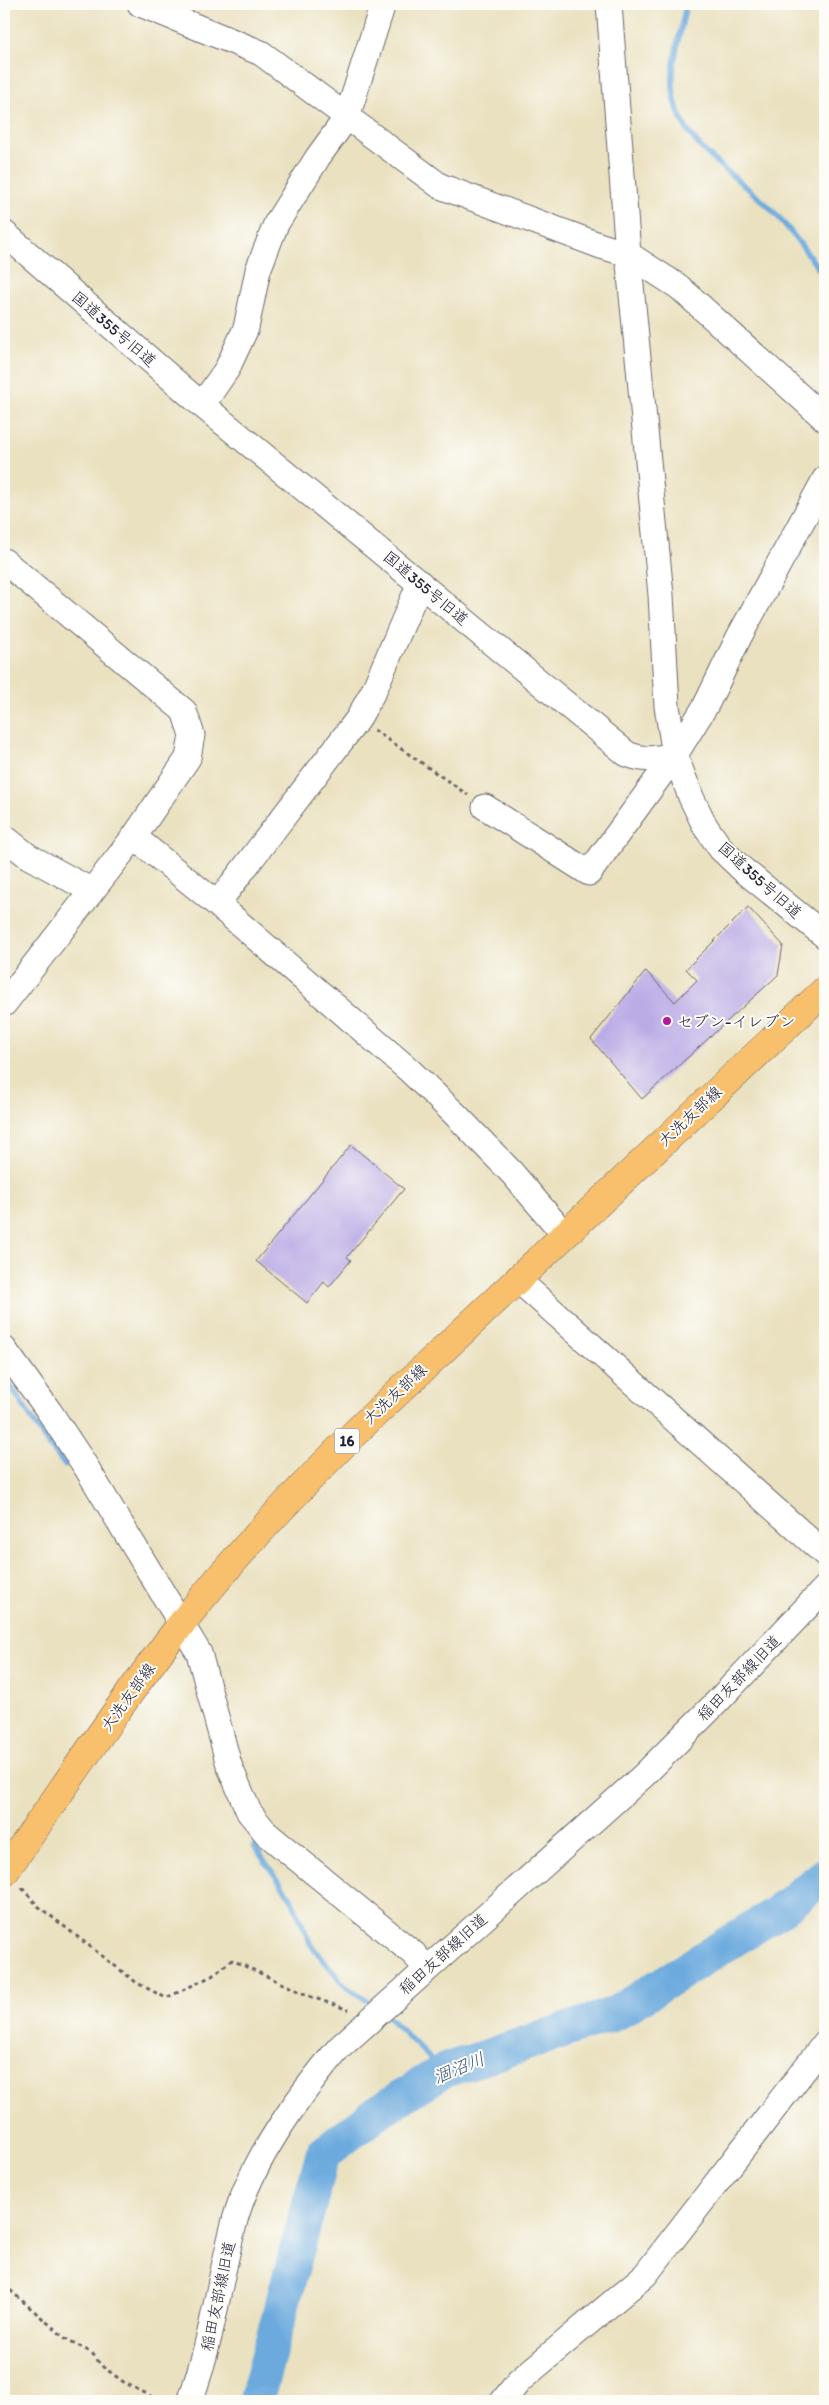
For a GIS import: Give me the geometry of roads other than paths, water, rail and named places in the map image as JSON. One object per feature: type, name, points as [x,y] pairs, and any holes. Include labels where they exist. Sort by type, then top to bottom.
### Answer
[{"type":"main road","name":"大洗友部線","points":[[4,1870],[182,1623],[244,1548],[290,1498],[361,1427],[564,1234],[825,990]]},
{"type":"street","points":[[140,4],[261,53],[440,186],[601,246],[628,254],[679,287],[825,419]]},
{"type":"street","points":[[202,405],[226,370],[246,328],[258,270],[276,224],[318,157],[347,117],[383,4]]},
{"type":"street","points":[[609,4],[628,254],[661,595],[668,706],[675,755]]},
{"type":"street","name":"国道355号旧道","points":[[4,233],[202,405],[627,754],[640,759],[651,760],[675,755],[691,797],[705,826],[721,849],[742,869],[825,936]]},
{"type":"street","points":[[485,807],[589,873],[675,755],[706,705],[739,637],[825,479]]},
{"type":"street","points":[[4,561],[184,712],[192,735],[188,758],[134,837],[4,1004]]},
{"type":"street","points":[[217,904],[358,719],[374,690],[420,583]]},
{"type":"street","points":[[4,837],[28,856],[92,891]]},
{"type":"street","points":[[134,837],[217,904],[409,1070],[455,1114],[512,1174],[564,1234]]},
{"type":"street","points":[[517,1279],[825,1554]]},
{"type":"street","points":[[4,1349],[49,1411],[86,1467],[160,1592],[182,1623],[199,1653],[229,1765],[248,1812],[267,1834],[414,1954],[426,1968]]},
{"type":"street","name":"稲田友部線旧道","points":[[190,2401],[211,2333],[235,2218],[256,2169],[284,2120],[310,2082],[339,2048],[426,1968],[643,1776],[716,1703],[825,1588]]},
{"type":"street","points":[[503,2401],[519,2382],[645,2275],[825,2043]]},
{"type":"waterway","points":[[686,4],[675,56],[673,77],[677,108],[685,127],[711,157],[773,211],[825,277]]},
{"type":"waterway","points":[[4,1375],[47,1443],[65,1465]]},
{"type":"waterway","points":[[254,1846],[291,1898],[311,1945],[345,1986],[376,2006]]},
{"type":"waterway","name":"涸沼川","points":[[256,2401],[323,2154],[379,2111],[443,2071],[614,2014],[775,1914],[825,1875]]},
{"type":"waterway","points":[[385,2014],[443,2071]]},
{"type":"place","name":"セブン-イレブン","points":[[667,1021]]}]
